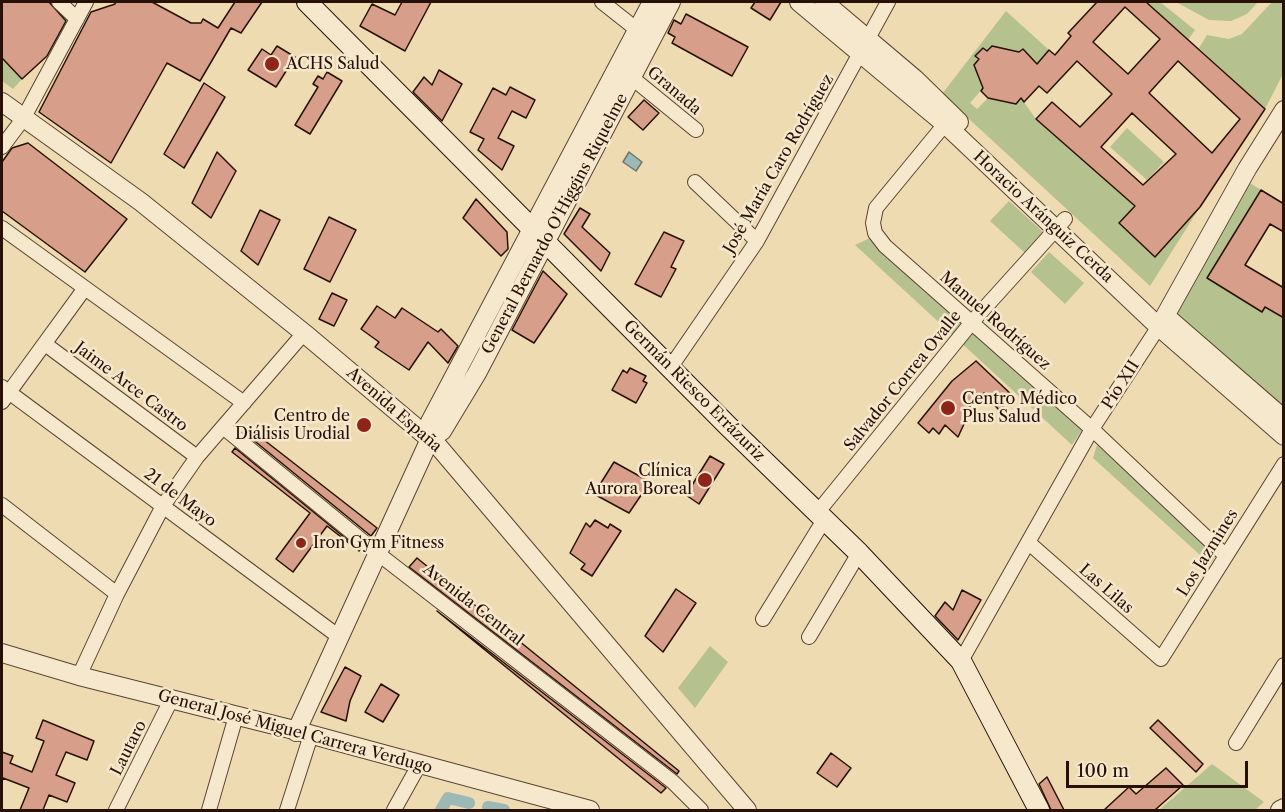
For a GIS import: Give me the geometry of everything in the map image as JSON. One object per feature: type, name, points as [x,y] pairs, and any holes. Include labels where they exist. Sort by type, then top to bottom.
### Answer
[{"type":"main road","name":"Germán Riesco Errázuriz","points":[[307,2],[670,368],[859,553],[961,661],[1039,810]]},
{"type":"street","points":[[59,2],[77,19]]},
{"type":"street","points":[[2,147],[23,118],[86,2]]},
{"type":"street","points":[[602,2],[644,35]]},
{"type":"street","name":"General Bernardo O'Higgins Riquelme","points":[[303,734],[338,636],[430,439],[430,422],[631,77],[652,2]]},
{"type":"street","name":"General Bernardo O'Higgins Riquelme","points":[[539,236],[644,35],[671,2]]},
{"type":"street","name":"Horacio Aránguiz Cerda","points":[[799,2],[865,45]]},
{"type":"street","name":"Horacio Aránguiz Cerda","points":[[824,2],[865,45],[949,119],[1284,436]]},
{"type":"street","name":"José María Caro Rodríguez","points":[[670,368],[757,241],[888,2]]},
{"type":"street","name":"Granada","points":[[631,77],[696,130]]},
{"type":"street","name":"Avenida España","points":[[2,102],[141,202],[304,333],[430,439],[747,810]]},
{"type":"street","name":"Pío XII","points":[[961,661],[1092,429],[1162,321],[1247,169],[1284,110]]},
{"type":"street","name":"Manuel Rodríguez","points":[[949,119],[876,208],[873,223],[875,233],[885,246],[1092,429],[1226,556]]},
{"type":"street","points":[[695,182],[757,241]]},
{"type":"street","name":"Salvador Correa Ovalle","points":[[763,619],[820,517],[972,322],[1061,224]]},
{"type":"street","points":[[2,228],[244,403]]},
{"type":"street","points":[[4,394],[45,344],[85,288]]},
{"type":"street","name":"Horacio Aránguiz Cerda","points":[[1162,321],[1284,419]]},
{"type":"street","points":[[79,676],[117,594],[163,506],[197,457],[304,333]]},
{"type":"street","name":"Jaime Arce Castro","points":[[45,344],[197,457]]},
{"type":"street","name":"21 de Mayo","points":[[4,394],[163,506],[338,636]]},
{"type":"street","name":"Avenida Central","points":[[223,427],[376,552],[673,782],[701,810]]},
{"type":"street","name":"Los Jazmines","points":[[1161,659],[1284,464]]},
{"type":"street","points":[[2,505],[117,594]]},
{"type":"street","name":"Las Lilas","points":[[1029,543],[1161,659]]},
{"type":"street","points":[[808,637],[859,553]]},
{"type":"street","name":"General José Miguel Carrera Verdugo","points":[[2,653],[79,676],[590,810]]},
{"type":"street","points":[[1236,743],[1282,672]]},
{"type":"street","name":"Lautaro","points":[[116,810],[171,700]]},
{"type":"street","points":[[209,810],[236,716]]},
{"type":"street","points":[[287,810],[303,734]]},
{"type":"street","points":[[394,810],[419,765]]},
{"type":"green space","points":[[1146,2],[1160,2],[1195,30],[1188,40]]},
{"type":"green space","points":[[1176,2],[1258,2],[1247,14],[1231,21],[1209,20]]},
{"type":"green space","points":[[1272,2],[1283,2],[1283,74],[1265,109],[1199,48],[1207,35],[1229,39],[1242,34]]},
{"type":"green space","points":[[1006,11],[1049,50],[1030,73],[1026,60],[1030,56],[1023,49],[1019,52],[987,51],[983,48],[976,55],[979,59],[974,65],[984,87],[970,103],[977,109],[992,94],[1021,98],[1036,119],[1135,206],[1119,224],[1155,257],[1200,207],[1150,286],[942,94]]},
{"type":"green space","points":[[3,60],[22,79],[13,89],[2,81]]},
{"type":"green space","points":[[1127,128],[1164,162],[1147,180],[1110,147]]},
{"type":"green space","points":[[1250,183],[1261,190],[1208,278],[1283,318],[1283,406],[1173,317]]},
{"type":"green space","points":[[1009,201],[1043,232],[1025,253],[990,221]]},
{"type":"green space","points":[[870,238],[1084,427],[1072,445],[855,245]]},
{"type":"green space","points":[[1049,252],[1084,283],[1065,304],[1031,272]]},
{"type":"green space","points":[[1097,445],[1217,554],[1210,564],[1093,458]]},
{"type":"green space","points":[[710,646],[728,662],[695,708],[678,688]]},
{"type":"green space","points":[[1212,764],[1264,802],[1255,810],[1159,810]]},
{"type":"water","points":[[629,152],[642,162],[636,171],[623,162]]},
{"type":"building","points":[[2,2],[49,2],[66,21],[47,56],[22,79],[2,58]]},
{"type":"building","points":[[116,2],[152,2],[191,23],[201,23],[203,19],[218,28],[235,2],[262,2],[241,33],[231,28],[200,81],[167,63],[111,163],[39,112],[91,12]]},
{"type":"building","points":[[402,2],[431,2],[405,51],[360,26],[372,4],[395,15]]},
{"type":"building","points":[[755,2],[781,2],[770,20],[751,8]]},
{"type":"building","points":[[1097,2],[1146,2],[1265,109],[1200,207],[1155,257],[1119,223],[1135,206],[1036,119],[1052,102],[1080,127],[1112,94],[1077,61],[1047,93],[1039,86],[1024,102],[1021,98],[1016,104],[988,98],[981,91],[983,88],[974,65],[979,59],[975,56],[983,48],[987,51],[992,46],[1019,52],[1023,49],[1037,64],[1049,50],[1055,55],[1071,36],[1068,33]],"holes":[[[1125,7],[1160,39],[1128,74],[1093,42]],[[1178,61],[1240,119],[1212,153],[1149,93]],[[1132,113],[1176,154],[1143,185],[1101,147]]]},
{"type":"building","points":[[686,14],[748,47],[732,76],[672,43],[675,37],[668,33],[674,20],[681,24]]},
{"type":"building","name":"ACHS Salud","points":[[277,46],[295,57],[276,87],[248,70],[262,49],[271,55]]},
{"type":"building","points":[[439,70],[462,84],[442,121],[413,92],[424,77],[432,85]]},
{"type":"building","points":[[327,72],[342,81],[310,134],[295,125],[318,87],[313,84],[318,76],[323,79]]},
{"type":"building","points":[[204,83],[225,97],[184,168],[164,154]]},
{"type":"building","points":[[510,87],[535,100],[526,118],[512,111],[498,138],[514,146],[502,170],[478,150],[484,139],[470,132],[493,88],[506,95]]},
{"type":"building","points":[[644,100],[659,113],[643,130],[628,117]]},
{"type":"building","points":[[28,143],[127,219],[85,272],[2,211],[2,162],[12,148]]},
{"type":"building","points":[[217,152],[236,171],[211,218],[192,203]]},
{"type":"building","points":[[1261,190],[1284,204],[1284,232],[1270,224],[1245,265],[1284,288],[1284,318],[1265,307],[1262,312],[1207,278]]},
{"type":"building","points":[[476,199],[507,232],[508,249],[501,256],[463,218]]},
{"type":"building","points":[[580,208],[590,214],[582,227],[610,253],[601,271],[564,234]]},
{"type":"building","points":[[260,210],[280,220],[258,265],[241,251]]},
{"type":"building","points":[[329,217],[356,230],[330,282],[304,269]]},
{"type":"building","points":[[664,232],[684,241],[671,267],[676,269],[661,297],[635,284]]},
{"type":"building","points":[[543,271],[567,294],[534,343],[512,330]]},
{"type":"building","points":[[332,293],[347,300],[334,326],[319,319]]},
{"type":"building","points":[[377,306],[395,318],[402,308],[438,332],[441,329],[458,346],[448,363],[428,342],[409,370],[375,347],[379,342],[361,329]]},
{"type":"building","points":[[976,361],[1014,397],[999,410],[984,393],[967,409],[970,411],[958,437],[945,425],[939,434],[933,428],[929,433],[918,423],[952,381]]},
{"type":"building","points":[[630,368],[646,376],[643,381],[647,383],[636,403],[612,390],[623,370],[627,373]]},
{"type":"building","points":[[250,429],[377,528],[371,536],[246,434]]},
{"type":"building","name":"Iron Gym Fitness","points":[[235,448],[360,550],[327,526],[293,572],[276,559],[310,513],[232,452]]},
{"type":"building","name":"Clínica Aurora Boreal","points":[[710,456],[724,464],[699,504],[686,495]]},
{"type":"building","points":[[614,462],[650,482],[629,513],[594,494]]},
{"type":"building","points":[[595,520],[608,528],[610,524],[621,531],[592,576],[581,569],[585,564],[570,553],[586,523],[590,527]]},
{"type":"building","points":[[417,558],[679,771],[677,774],[409,567]]},
{"type":"building","points":[[676,589],[696,603],[663,652],[645,636]]},
{"type":"building","points":[[962,590],[981,600],[958,640],[935,616],[945,602],[953,610]]},
{"type":"building","points":[[437,611],[666,788],[661,793]]},
{"type":"building","points":[[345,667],[361,676],[350,701],[346,721],[321,712]]},
{"type":"building","points":[[381,684],[399,695],[383,722],[365,712]]},
{"type":"building","points":[[43,720],[94,741],[87,760],[66,752],[56,775],[75,783],[67,802],[49,795],[43,810],[20,810],[29,788],[3,778],[2,782],[2,752],[13,756],[10,763],[32,772],[44,741],[36,738]]},
{"type":"building","points":[[1158,720],[1203,764],[1196,772],[1150,728]]},
{"type":"building","points":[[831,753],[851,768],[837,787],[817,773]]},
{"type":"building","points":[[1166,768],[1183,785],[1155,810],[1104,810],[1129,787],[1136,794]]},
{"type":"building","points":[[1047,777],[1064,810],[1051,810],[1039,784]]},
{"type":"waterway","points":[[441,810],[448,798],[469,803]]},
{"type":"waterway","points":[[488,807],[504,810]]},
{"type":"place","name":"ACHS Salud","points":[[272,64]]},
{"type":"place","name":"Centro Médico Plus Salud","points":[[948,408]]},
{"type":"place","name":"Centro de Diálisis Urodial","points":[[364,425]]},
{"type":"place","name":"Clínica Aurora Boreal","points":[[705,480]]},
{"type":"place","name":"Iron Gym Fitness","points":[[301,543]]}]
